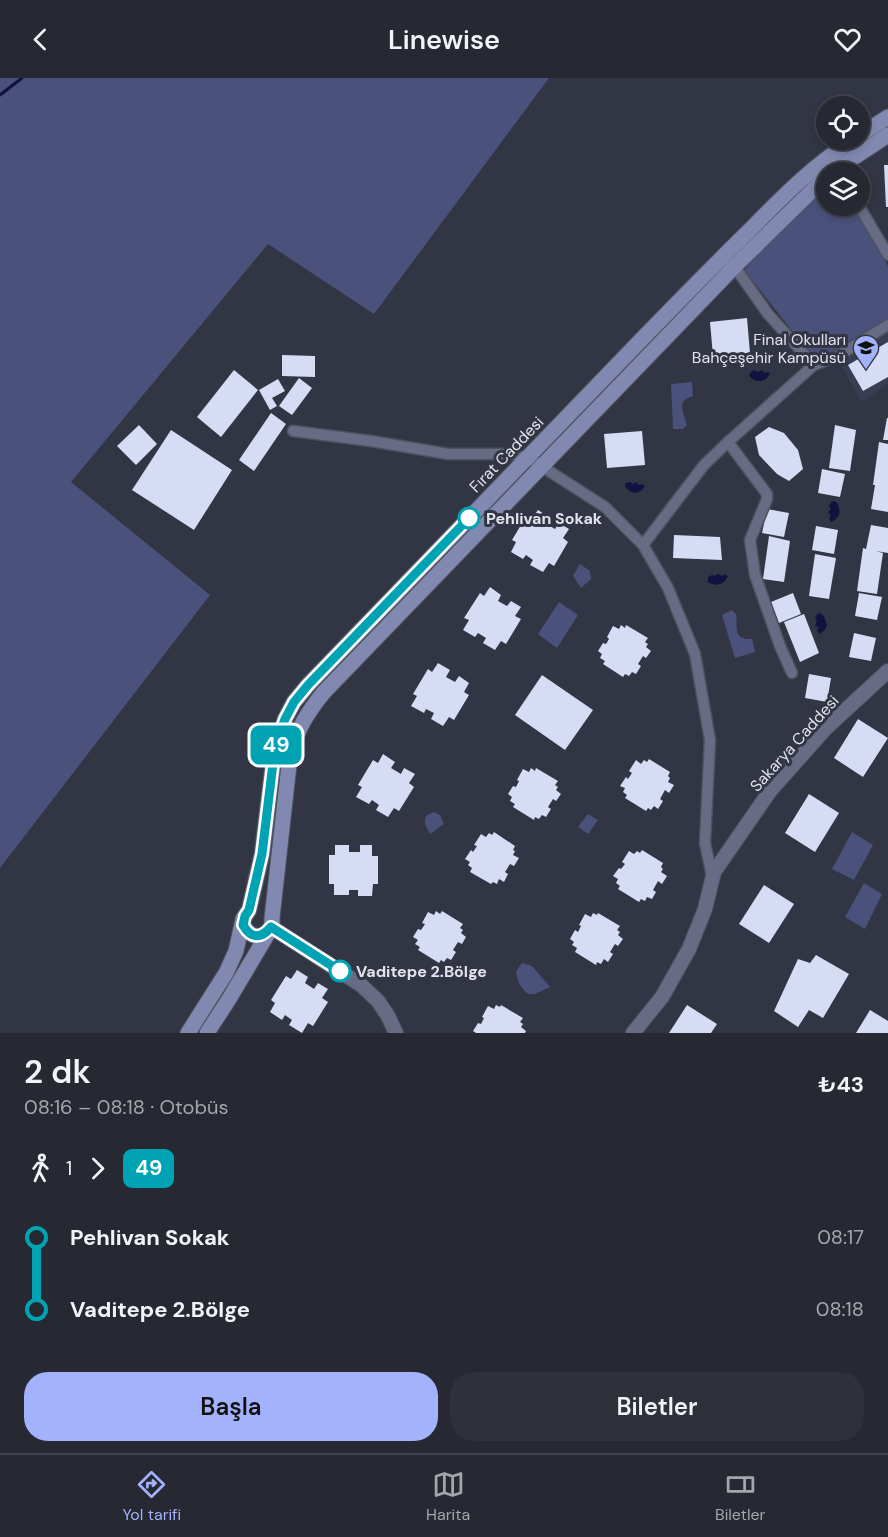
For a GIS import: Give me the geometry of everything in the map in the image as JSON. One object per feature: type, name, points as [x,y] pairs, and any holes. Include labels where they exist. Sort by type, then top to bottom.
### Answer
[{"type":"main road","points":[[870,129],[888,117]]},
{"type":"main road","name":"Fırat Caddesi","points":[[844,162],[888,135]]},
{"type":"main road","name":"Fırat Caddesi","points":[[207,1033],[229,999],[272,922],[290,756],[295,737],[312,706],[543,466],[730,260],[788,191],[816,177]]},
{"type":"main road","name":"Fırat Caddesi","points":[[188,1033],[226,973],[236,951],[262,854],[275,747],[294,702],[527,458],[730,260],[816,184]]},
{"type":"main road","points":[[255,908],[263,909],[269,913],[272,922],[265,934],[257,936],[249,933],[246,917],[255,908]]},
{"type":"street","points":[[865,216],[888,255]]},
{"type":"street","points":[[730,260],[768,314],[814,365]]},
{"type":"street","points":[[643,545],[704,465],[728,442],[814,365],[836,357],[888,325]]},
{"type":"street","points":[[293,431],[448,454],[508,454],[527,458],[605,507],[643,545],[668,588],[695,654],[710,740],[705,843],[712,876]]},
{"type":"street","points":[[728,442],[767,494],[767,500],[750,540],[755,575],[792,673]]},
{"type":"street","name":"Sakarya Caddesi","points":[[633,1033],[662,997],[689,949],[705,909],[712,876],[731,845],[770,791],[826,728],[888,671]]},
{"type":"street","points":[[272,922],[361,985],[378,1001],[396,1033]]},
{"type":"shaded area","points":[[0,78],[549,78],[374,314],[268,244],[71,482],[210,595],[0,868]]},
{"type":"shaded area","points":[[816,196],[816,216],[859,216],[888,266],[888,318],[816,361],[744,270],[774,236]]},
{"type":"shaded area","name":"Final Okulları Bahçeşehir Kampüsü","points":[[888,329],[888,384],[862,402],[837,358]]},
{"type":"shaded area","points":[[754,370],[758,372],[762,370],[770,374],[766,379],[756,380],[749,375]]},
{"type":"shaded area","points":[[692,382],[693,396],[687,398],[682,404],[687,425],[683,429],[673,429],[671,384]]},
{"type":"shaded area","points":[[630,482],[645,486],[638,492],[632,492],[625,486]]},
{"type":"shaded area","points":[[835,501],[839,507],[839,513],[837,518],[831,522],[829,506]]},
{"type":"shaded area","points":[[580,564],[590,571],[591,579],[581,588],[573,576]]},
{"type":"shaded area","points":[[718,574],[728,576],[720,584],[708,582],[708,577]]},
{"type":"shaded area","points":[[559,602],[578,615],[557,648],[538,634]]},
{"type":"shaded area","points":[[732,610],[736,614],[737,632],[741,637],[752,639],[755,652],[735,658],[722,615]]},
{"type":"shaded area","points":[[820,613],[824,616],[827,625],[825,630],[819,634],[815,618]]},
{"type":"shaded area","points":[[434,812],[440,815],[444,824],[430,834],[425,818]]},
{"type":"shaded area","points":[[588,814],[598,820],[588,834],[578,827]]},
{"type":"shaded area","points":[[852,832],[873,845],[854,880],[832,869]]},
{"type":"shaded area","points":[[864,883],[882,894],[865,929],[845,917]]},
{"type":"shaded area","points":[[522,963],[532,966],[550,987],[535,994],[528,994],[516,975]]},
{"type":"building","points":[[884,165],[888,165],[888,207],[886,207]]},
{"type":"building","points":[[747,318],[750,353],[713,356],[710,322]]},
{"type":"building","points":[[888,342],[888,377],[863,391],[848,365]]},
{"type":"building","points":[[282,355],[315,356],[315,377],[282,376]]},
{"type":"building","points":[[234,370],[258,390],[221,437],[197,417]]},
{"type":"building","points":[[299,378],[312,388],[292,415],[279,406]]},
{"type":"building","points":[[278,379],[285,391],[272,398],[277,406],[270,410],[259,390]]},
{"type":"building","points":[[271,413],[286,424],[254,471],[239,460]]},
{"type":"building","points":[[887,418],[888,440],[883,440]]},
{"type":"building","points":[[139,425],[157,444],[136,465],[117,446]]},
{"type":"building","points":[[835,425],[856,430],[850,471],[829,468]]},
{"type":"building","points":[[769,427],[784,433],[798,450],[803,469],[789,481],[777,474],[759,455],[755,437]]},
{"type":"building","points":[[171,430],[232,470],[194,530],[132,490]]},
{"type":"building","points":[[642,431],[645,465],[607,468],[604,434]]},
{"type":"building","points":[[879,442],[888,444],[888,512],[871,509]]},
{"type":"building","points":[[822,469],[845,474],[840,497],[818,493]]},
{"type":"building","points":[[767,509],[789,513],[784,537],[762,533]]},
{"type":"building","points":[[538,510],[549,517],[545,523],[555,529],[559,523],[569,529],[563,538],[568,542],[554,566],[549,563],[543,572],[530,565],[533,560],[526,555],[523,559],[511,552],[516,542],[512,540],[527,515],[532,518]]},
{"type":"building","points":[[871,525],[888,528],[888,553],[876,551],[883,553],[877,594],[857,591],[863,548],[866,549]]},
{"type":"building","points":[[816,526],[838,530],[834,554],[812,550]]},
{"type":"building","points":[[674,535],[720,537],[722,560],[673,558]]},
{"type":"building","points":[[769,536],[790,541],[784,582],[763,579]]},
{"type":"building","points":[[815,554],[836,558],[829,599],[809,596]]},
{"type":"building","points":[[490,587],[501,595],[498,601],[507,606],[511,601],[521,607],[515,616],[521,619],[506,644],[501,641],[495,650],[483,643],[486,638],[478,633],[475,637],[463,630],[469,620],[464,618],[480,593],[484,596]]},
{"type":"building","points":[[793,593],[801,614],[779,623],[771,602]]},
{"type":"building","points":[[859,593],[882,597],[877,620],[855,616]]},
{"type":"building","points":[[804,614],[819,653],[800,662],[784,622]]},
{"type":"building","points":[[621,625],[625,628],[626,625],[648,638],[645,642],[648,644],[646,647],[651,651],[646,658],[643,656],[636,674],[632,672],[629,676],[625,674],[623,677],[603,664],[605,661],[600,658],[602,654],[598,651],[609,639],[607,637],[613,626],[619,629]]},
{"type":"building","points":[[854,633],[876,638],[871,661],[849,657]]},
{"type":"building","points":[[438,663],[450,670],[446,677],[455,682],[459,676],[469,683],[464,692],[469,695],[454,720],[449,717],[443,726],[431,719],[434,713],[426,709],[424,713],[411,706],[417,696],[413,694],[428,669],[432,672]]},
{"type":"building","points":[[809,674],[831,678],[827,702],[805,698]]},
{"type":"building","points":[[542,675],[593,710],[565,750],[515,715]]},
{"type":"building","points":[[858,719],[888,738],[863,777],[834,758]]},
{"type":"building","points":[[383,754],[395,762],[391,768],[401,774],[404,768],[415,774],[409,783],[414,787],[399,811],[394,808],[388,817],[376,810],[379,805],[372,800],[369,804],[356,797],[362,787],[358,785],[373,760],[378,763]]},
{"type":"building","points":[[649,759],[670,772],[668,782],[674,785],[669,793],[665,790],[660,799],[663,801],[658,809],[654,806],[651,810],[648,808],[646,811],[625,798],[627,795],[623,792],[625,788],[620,786],[632,773],[629,771],[636,760],[641,764],[644,760],[647,762]]},
{"type":"building","points":[[531,768],[535,771],[536,768],[558,781],[555,785],[558,787],[556,790],[561,794],[556,801],[553,799],[546,817],[542,815],[539,819],[535,817],[534,820],[513,807],[515,804],[510,801],[512,797],[508,794],[513,786],[516,787],[523,769],[529,772]]},
{"type":"building","points":[[809,794],[839,813],[815,852],[785,833]]},
{"type":"building","points":[[494,832],[515,846],[513,855],[519,858],[514,866],[510,864],[505,872],[508,874],[504,882],[499,879],[497,884],[493,882],[491,884],[470,872],[472,868],[468,865],[470,862],[465,859],[477,846],[474,845],[481,834],[486,837],[489,833],[492,835]]},
{"type":"building","points":[[335,845],[349,845],[349,852],[360,852],[360,845],[372,845],[372,856],[378,856],[378,884],[373,884],[372,896],[358,896],[358,890],[349,890],[349,895],[334,895],[334,884],[329,884],[329,855],[335,855]]},
{"type":"building","points":[[642,850],[663,863],[661,872],[667,876],[662,884],[658,881],[653,890],[656,892],[652,899],[647,897],[645,901],[641,899],[639,902],[618,889],[620,886],[616,883],[618,879],[613,876],[625,864],[622,862],[629,851],[634,854]]},
{"type":"building","points":[[764,885],[794,904],[769,943],[739,924]]},
{"type":"building","points":[[436,911],[440,914],[442,911],[463,924],[460,928],[463,930],[461,933],[466,937],[462,944],[458,942],[451,960],[447,958],[444,962],[441,960],[439,963],[418,950],[420,947],[415,944],[418,940],[413,937],[425,924],[422,923],[428,912],[434,915]]},
{"type":"building","points":[[593,913],[597,915],[598,913],[620,926],[617,930],[620,932],[618,935],[623,939],[618,946],[615,944],[608,962],[604,959],[601,964],[597,962],[596,965],[575,952],[577,948],[572,945],[574,942],[570,939],[575,930],[578,932],[585,914],[591,917]]},
{"type":"building","points":[[816,955],[849,974],[823,1018],[809,1010],[798,1027],[774,1011],[798,959],[810,963]]},
{"type":"building","points":[[297,970],[308,977],[305,983],[314,989],[318,983],[328,989],[322,998],[328,1002],[313,1026],[308,1023],[302,1033],[289,1025],[292,1020],[285,1015],[282,1020],[270,1012],[275,1003],[271,1000],[286,976],[291,979]]},
{"type":"building","points":[[496,1005],[500,1007],[501,1005],[523,1018],[520,1022],[523,1024],[521,1027],[526,1031],[525,1033],[476,1033],[473,1031],[478,1023],[481,1024],[488,1006],[494,1009]]},
{"type":"building","points":[[687,1005],[717,1024],[711,1033],[669,1033]]},
{"type":"building","points":[[870,1010],[888,1021],[888,1033],[856,1033]]},
{"type":"waterway","points":[[0,95],[22,78]]},
{"type":"bus line","name":"49","points":[[340,971],[271,927],[265,934],[257,936],[249,933],[243,925],[243,919],[249,910],[262,854],[275,747],[294,702],[308,685],[469,518]]},
{"type":"place","name":"Final Okulları Bahçeşehir Kampüsü","points":[[866,371]]},
{"type":"place","name":"Pehlivan Sokak","points":[[469,518]]},
{"type":"place","name":"Vaditepe 2.Bölge","points":[[340,971]]}]
